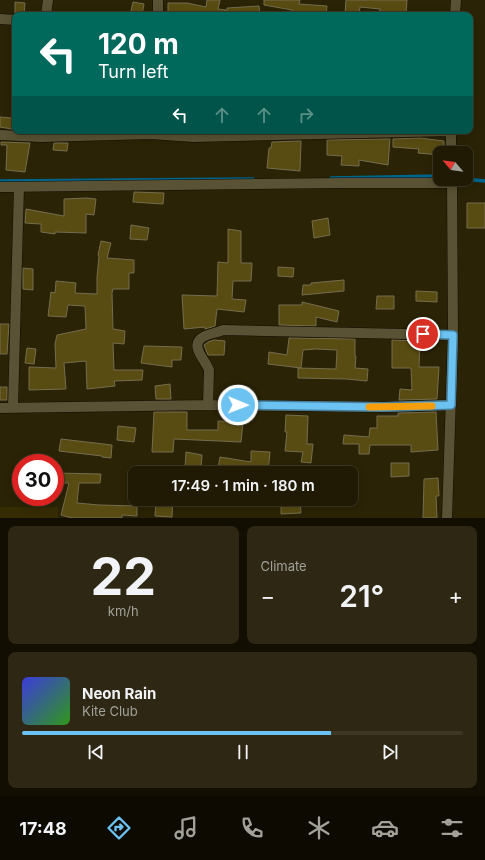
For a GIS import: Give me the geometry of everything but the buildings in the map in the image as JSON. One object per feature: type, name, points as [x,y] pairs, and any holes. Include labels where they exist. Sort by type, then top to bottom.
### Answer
[{"type":"street","points":[[46,12],[48,0]]},
{"type":"street","points":[[158,0],[158,12]]},
{"type":"street","points":[[455,12],[456,0]]},
{"type":"street","points":[[0,19],[12,20]]},
{"type":"street","points":[[0,135],[42,134]]},
{"type":"street","points":[[168,134],[193,137],[322,134]]},
{"type":"street","points":[[451,134],[451,146]]},
{"type":"street","points":[[0,188],[433,181]]},
{"type":"street","points":[[447,518],[453,335],[452,186]]},
{"type":"street","points":[[13,408],[19,187]]},
{"type":"street","points":[[208,405],[209,370],[198,351],[198,342],[202,337],[208,334],[218,333],[223,330],[453,335]]},
{"type":"street","points":[[0,408],[208,405],[377,407],[451,405]]},
{"type":"shaded area","points":[[0,507],[58,507],[58,518],[0,518]]},
{"type":"waterway","points":[[331,178],[433,176]]},
{"type":"waterway","points":[[0,181],[253,179]]},
{"type":"waterway","points":[[473,180],[485,181]]},
{"type":"slow traffic","points":[[369,407],[432,406]]},
{"type":"route","points":[[238,405],[330,407],[451,405],[453,335],[423,334]]}]
